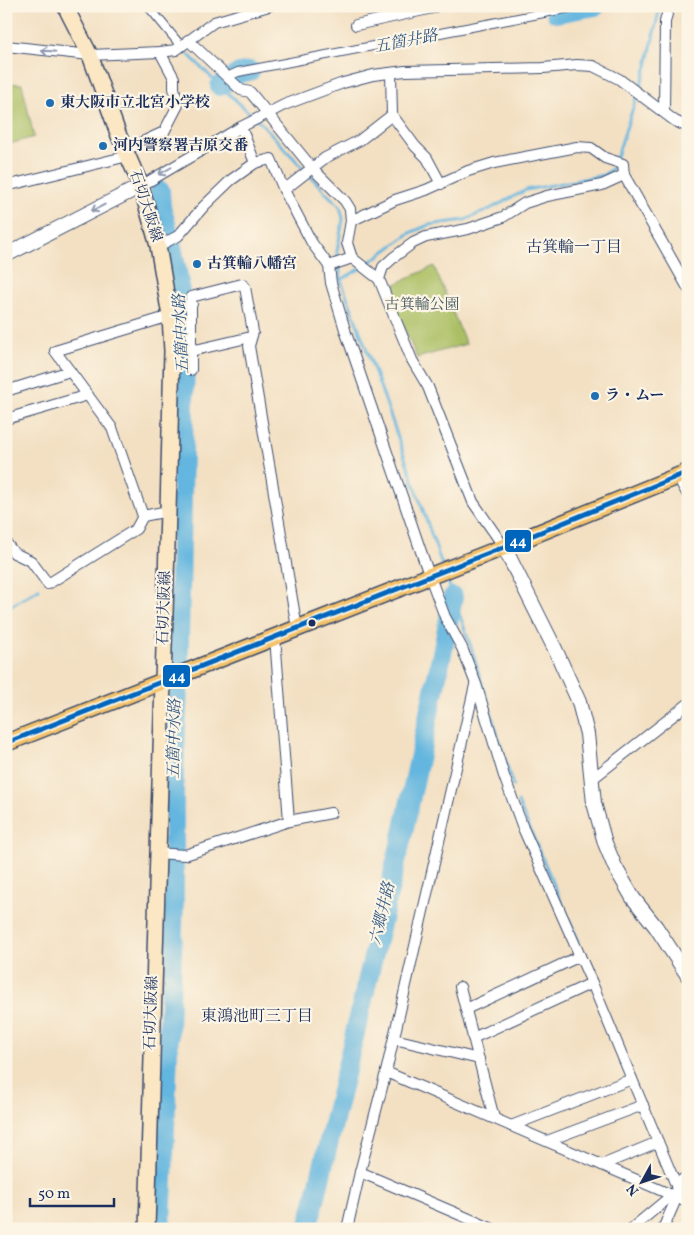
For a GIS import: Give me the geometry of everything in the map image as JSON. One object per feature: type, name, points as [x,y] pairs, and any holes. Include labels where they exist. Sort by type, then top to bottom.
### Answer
[{"type":"main road","name":"石切大阪線","points":[[65,6],[90,55],[126,153],[141,186],[158,246],[179,308],[172,351],[168,511],[174,678],[162,854],[146,1229]]},
{"type":"main road","points":[[6,743],[504,547],[682,474]]},
{"type":"street","points":[[148,6],[185,43],[241,90],[250,92],[313,169],[345,201],[350,209],[351,221],[347,243],[352,258],[379,279],[412,360],[428,387],[473,502],[504,547],[579,702],[587,734],[596,811],[605,843],[615,867],[633,898],[656,927],[688,976]]},
{"type":"street","points":[[6,46],[90,55],[176,50],[214,22],[269,6]]},
{"type":"street","points":[[356,25],[433,8],[433,6]]},
{"type":"street","points":[[227,77],[238,72],[580,6]]},
{"type":"street","points":[[664,112],[665,22],[669,6]]},
{"type":"street","points":[[6,186],[126,153],[164,132],[178,105],[174,78],[160,52]]},
{"type":"street","points":[[6,255],[141,186],[241,127],[284,105],[343,83],[373,75],[577,65],[593,66],[619,79],[675,121],[688,127]]},
{"type":"street","points":[[390,73],[392,114],[415,146],[427,158],[440,184]]},
{"type":"street","points":[[284,190],[325,158],[360,140],[392,114]]},
{"type":"street","points":[[241,127],[254,163]]},
{"type":"street","points":[[351,221],[395,200],[494,163],[577,147],[591,148],[605,158],[623,164],[624,175],[688,288]]},
{"type":"street","points":[[158,246],[178,236],[204,206],[231,180],[254,163],[271,159],[284,190],[312,243],[329,266],[331,283],[346,333],[438,572],[445,617],[462,648],[476,684],[504,776],[523,828],[592,983],[676,1185],[678,1198],[663,1229]]},
{"type":"street","points":[[379,279],[383,267],[413,242],[426,237],[468,229],[503,217],[525,203],[547,196],[602,185],[624,175]]},
{"type":"street","points":[[329,266],[352,258]]},
{"type":"street","points":[[6,543],[14,553],[31,561],[48,584],[136,529],[143,516],[112,428],[54,351],[179,308],[191,297],[242,284],[245,287],[252,332],[249,346],[297,628]]},
{"type":"street","points":[[179,308],[191,351],[191,370]]},
{"type":"street","points":[[191,351],[251,337]]},
{"type":"street","points":[[6,391],[70,371]]},
{"type":"street","points":[[6,419],[88,395]]},
{"type":"street","points":[[682,474],[688,495]]},
{"type":"street","points":[[143,516],[168,511]]},
{"type":"street","points":[[275,637],[289,821]]},
{"type":"street","points":[[348,1229],[476,684]]},
{"type":"street","points":[[592,779],[688,704]]},
{"type":"street","points":[[162,854],[185,855],[289,821],[331,812]]},
{"type":"street","points":[[466,1009],[580,956]]},
{"type":"street","points":[[473,1038],[592,983]]},
{"type":"street","points":[[460,987],[494,1118]]},
{"type":"street","points":[[394,1038],[478,1059]]},
{"type":"street","points":[[386,1072],[678,1198]]},
{"type":"street","points":[[511,1126],[632,1079]]},
{"type":"street","points":[[547,1141],[643,1105]]},
{"type":"street","points":[[602,1165],[658,1142]]},
{"type":"street","points":[[360,1172],[493,1229]]},
{"type":"street","points":[[676,1185],[688,1175]]},
{"type":"street","points":[[631,1229],[678,1198]]},
{"type":"green space","points":[[6,83],[22,84],[34,137],[6,145]]},
{"type":"green space","name":"古箕輪公園","points":[[434,266],[466,344],[417,358],[387,288]]},
{"type":"waterway","name":"五箇井路","points":[[556,13],[596,6]]},
{"type":"waterway","points":[[366,265],[410,233],[429,225],[465,220],[526,190],[604,175],[613,168],[647,66],[660,6]]},
{"type":"waterway","points":[[182,48],[263,125],[340,206],[343,219],[337,251],[341,280],[442,565]]},
{"type":"waterway","name":"五箇井路","points":[[220,86],[239,73],[250,71]]},
{"type":"waterway","name":"五箇中水路","points":[[160,191],[161,206],[179,281],[185,356],[178,688],[174,773],[174,902],[161,1229]]},
{"type":"waterway","points":[[341,280],[361,268]]},
{"type":"waterway","points":[[446,576],[471,647],[513,786]]},
{"type":"waterway","points":[[6,609],[39,589]]},
{"type":"waterway","name":"六郷井路","points":[[308,1229],[405,824],[453,597]]},
{"type":"waterway","points":[[518,802],[578,940]]},
{"type":"waterway","points":[[675,1170],[684,1192],[681,1198]]},
{"type":"transit line","name":"44","points":[[6,743],[504,547],[688,472]]},
{"type":"place","name":"東大阪市立北宮小学校","points":[[50,103]]},
{"type":"place","name":"河内警察署吉原交番","points":[[103,146]]},
{"type":"place","name":"古箕輪八幡宮","points":[[197,264]]},
{"type":"place","name":"ラ・ムー","points":[[595,396]]},
{"type":"district","name":"古箕輪一丁目","points":[[574,248]]},
{"type":"district","name":"東鴻池町三丁目","points":[[257,1017]]}]
